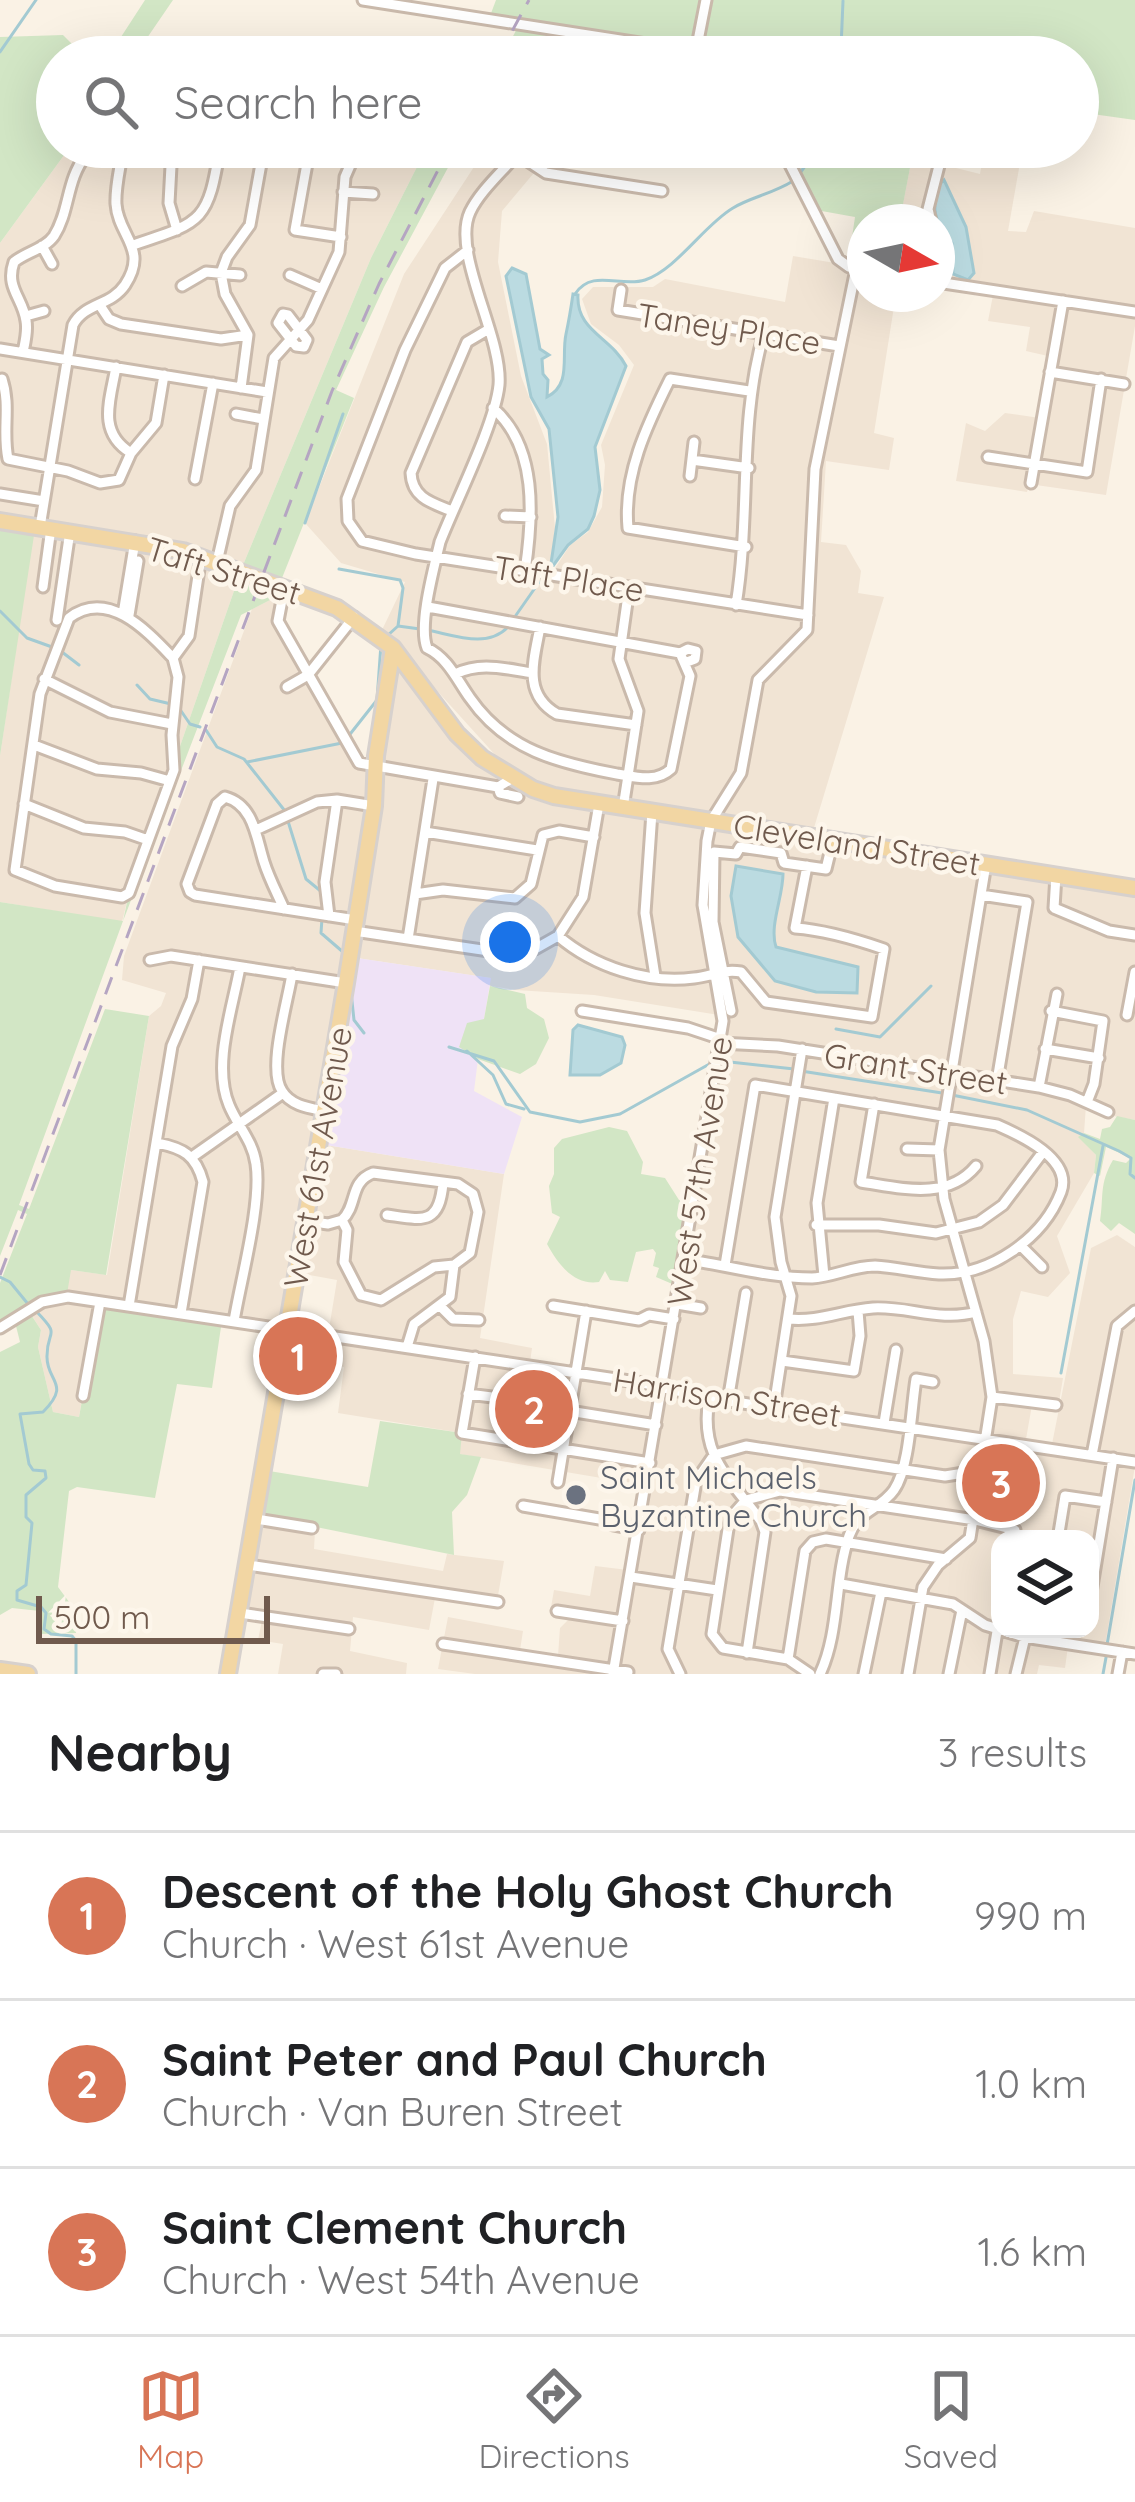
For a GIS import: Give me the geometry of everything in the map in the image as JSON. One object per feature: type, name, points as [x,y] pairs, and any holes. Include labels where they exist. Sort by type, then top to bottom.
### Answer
[{"type":"main road","name":"Taft Street","points":[[0,521],[200,556],[322,601],[353,617],[392,648],[470,747],[513,778],[554,796],[580,801]]},
{"type":"main road","name":"West 61st Avenue","points":[[231,1671],[326,1111],[374,806],[392,648]]},
{"type":"main road","points":[[389,669],[396,662],[405,662]]},
{"type":"main road","name":"Cleveland Street","points":[[580,801],[1135,888]]},
{"type":"main road","points":[[0,1670],[28,1674]]},
{"type":"street","points":[[363,0],[599,36]]},
{"type":"street","points":[[700,36],[706,0]]},
{"type":"street","points":[[23,352],[26,316],[10,275],[14,262],[56,232],[58,212],[77,168]]},
{"type":"street","points":[[43,587],[44,500],[78,316],[119,293],[133,268],[133,245],[117,212],[121,168]]},
{"type":"street","points":[[170,168],[169,202],[178,230]]},
{"type":"street","points":[[133,245],[195,221],[209,202],[216,168]]},
{"type":"street","points":[[242,388],[248,335],[225,294],[221,273],[250,225],[260,168]]},
{"type":"street","points":[[306,168],[295,230],[340,237]]},
{"type":"street","points":[[217,562],[230,506],[256,470],[274,358],[302,331],[339,252],[347,168]]},
{"type":"street","points":[[428,607],[621,640],[684,659],[690,676],[671,769],[653,778],[628,776],[566,765],[529,751],[488,719],[455,674],[427,648],[423,633],[436,557],[493,408],[499,370],[466,227],[473,206],[505,168]]},
{"type":"street","points":[[538,168],[662,191]]},
{"type":"street","points":[[792,168],[838,259],[847,263]]},
{"type":"street","points":[[929,204],[938,168]]},
{"type":"street","points":[[344,192],[373,194]]},
{"type":"street","points":[[42,246],[52,264]]},
{"type":"street","name":"Taft Place","points":[[468,250],[445,268],[406,350],[349,493],[346,514],[353,532],[369,545],[808,616]]},
{"type":"street","points":[[182,286],[196,274],[240,275]]},
{"type":"street","points":[[290,275],[322,289]]},
{"type":"street","points":[[955,285],[1135,312]]},
{"type":"street","points":[[0,296],[12,290]]},
{"type":"street","name":"Taney Place","points":[[621,290],[618,310],[839,346]]},
{"type":"street","points":[[1031,483],[1063,301]]},
{"type":"street","points":[[100,304],[109,319],[121,324],[220,339],[248,335]]},
{"type":"street","points":[[26,316],[44,311]]},
{"type":"street","points":[[808,616],[815,469],[849,312]]},
{"type":"street","points":[[292,340],[278,317],[288,315],[302,331]]},
{"type":"street","points":[[452,511],[415,490],[411,473],[469,339],[489,328]]},
{"type":"street","points":[[736,604],[746,547],[749,391],[764,334]]},
{"type":"street","points":[[0,349],[267,392]]},
{"type":"street","points":[[116,367],[108,428],[115,442],[131,453]]},
{"type":"street","points":[[1050,373],[1124,384]]},
{"type":"street","points":[[2,380],[8,398],[4,440],[8,459],[110,483],[119,480],[131,453],[157,423],[164,374]]},
{"type":"street","points":[[746,547],[628,528],[627,513],[640,438],[670,379],[749,391]]},
{"type":"street","points":[[988,457],[1087,472],[1101,379]]},
{"type":"street","points":[[195,479],[213,383]]},
{"type":"street","points":[[493,408],[517,437],[531,500],[525,571]]},
{"type":"street","points":[[236,414],[262,418]]},
{"type":"street","points":[[690,476],[694,442]]},
{"type":"street","points":[[692,460],[749,468]]},
{"type":"street","points":[[0,494],[44,500]]},
{"type":"street","points":[[505,516],[531,517]]},
{"type":"street","points":[[57,620],[70,531]]},
{"type":"street","points":[[126,614],[138,542]]},
{"type":"street","points":[[173,658],[189,636],[200,556]]},
{"type":"street","points":[[623,808],[636,725],[636,700],[620,666],[629,589]]},
{"type":"street","points":[[282,600],[278,621],[358,763],[497,787],[513,778]]},
{"type":"street","points":[[83,609],[126,614],[173,658],[178,691],[172,724],[176,760],[126,897],[63,888],[15,870],[44,680],[64,624],[83,609]]},
{"type":"street","name":"West 57th Avenue","points":[[614,1672],[721,1041],[723,1010],[703,904],[711,821],[741,773],[758,681],[802,638],[808,616]]},
{"type":"street","points":[[287,687],[308,675],[353,617]]},
{"type":"street","points":[[540,627],[534,694],[545,708],[556,714],[636,725]]},
{"type":"street","points":[[455,674],[471,666],[533,673]]},
{"type":"street","points":[[44,680],[110,712],[172,724]]},
{"type":"street","points":[[34,745],[97,769],[170,781]]},
{"type":"street","points":[[408,939],[433,778]]},
{"type":"street","points":[[497,787],[500,793],[518,797]]},
{"type":"street","points":[[284,909],[265,864],[264,827],[236,800],[225,797],[217,804],[187,884],[195,895],[328,916],[408,939],[509,954],[535,949],[558,936],[583,897],[599,804]]},
{"type":"street","points":[[328,916],[325,882],[337,800]]},
{"type":"street","points":[[264,827],[317,802],[374,806]]},
{"type":"street","points":[[24,804],[84,828],[125,832],[148,840]]},
{"type":"street","points":[[652,812],[645,913],[655,976]]},
{"type":"street","points":[[415,894],[443,890],[506,900],[521,895],[531,884],[543,835],[559,831],[594,836]]},
{"type":"street","points":[[424,832],[537,850]]},
{"type":"street","points":[[731,1011],[718,972],[714,852],[736,854],[740,847],[782,853],[784,863],[826,869],[833,840]]},
{"type":"street","points":[[908,1674],[930,1573],[970,1538],[992,1397],[987,1355],[942,1187],[939,1150],[986,864]]},
{"type":"street","points":[[558,936],[596,964],[682,980],[742,972],[766,1003],[872,1017],[884,950],[837,937],[823,928],[795,928],[807,866]]},
{"type":"street","points":[[1056,875],[1054,908],[1105,929],[1135,935]]},
{"type":"street","points":[[981,895],[1027,902],[997,1081]]},
{"type":"street","points":[[150,960],[171,956],[346,983]]},
{"type":"street","points":[[129,1306],[172,1046],[192,999],[199,960]]},
{"type":"street","points":[[234,1321],[257,1182],[256,1162],[229,1105],[224,1072],[239,967]]},
{"type":"street","points":[[1127,1016],[1135,972]]},
{"type":"street","points":[[292,974],[277,1059],[283,1093],[297,1104],[326,1111]]},
{"type":"street","points":[[1039,1088],[1057,994]]},
{"type":"street","name":"Grant Street","points":[[582,1011],[688,1028],[721,1041],[802,1049],[1039,1088],[1108,1112]]},
{"type":"street","points":[[1052,1011],[1103,1021],[1087,1102]]},
{"type":"street","points":[[774,1407],[791,1296],[775,1217],[802,1049]]},
{"type":"street","points":[[1045,1049],[1099,1058]]},
{"type":"street","points":[[684,1259],[785,1274],[824,1276],[872,1266],[939,1274],[964,1271],[1021,1246],[1057,1199],[1063,1179],[1058,1165],[997,1125],[755,1085],[725,1265]]},
{"type":"street","points":[[192,1157],[283,1093]]},
{"type":"street","points":[[824,1276],[816,1225],[834,1098]]},
{"type":"street","points":[[874,1104],[861,1182],[910,1189],[942,1187],[965,1179],[976,1166]]},
{"type":"street","points":[[157,1143],[178,1147],[192,1157],[203,1181],[181,1313]]},
{"type":"street","points":[[908,1149],[939,1150]]},
{"type":"street","points":[[816,1225],[879,1225],[928,1233],[979,1222],[1003,1205],[1042,1152]]},
{"type":"street","points":[[307,1221],[342,1220],[350,1210],[356,1185],[368,1174],[381,1172],[462,1186],[478,1206],[472,1248],[464,1260],[434,1267],[381,1300],[358,1296],[357,1271],[344,1258],[347,1230],[342,1220]]},
{"type":"street","points":[[387,1215],[419,1220],[432,1215],[440,1205],[443,1183]]},
{"type":"street","points":[[473,1194],[485,1186]]},
{"type":"street","points":[[1021,1246],[1042,1268]]},
{"type":"street","points":[[407,1347],[414,1324],[450,1297],[454,1265]]},
{"type":"street","points":[[454,1282],[471,1282]]},
{"type":"street","points":[[728,1401],[746,1293]]},
{"type":"street","name":"Harrison Street","points":[[0,1328],[61,1296],[1135,1462]]},
{"type":"street","points":[[83,1396],[100,1302]]},
{"type":"street","points":[[677,1304],[700,1308]]},
{"type":"street","points":[[553,1306],[639,1320],[650,1315],[674,1319]]},
{"type":"street","points":[[441,1307],[453,1318],[479,1319]]},
{"type":"street","points":[[789,1319],[818,1320],[883,1308],[952,1317],[976,1312]]},
{"type":"street","points":[[558,1482],[586,1311]]},
{"type":"street","points":[[782,1361],[854,1371],[860,1336],[858,1311]]},
{"type":"street","points":[[1095,1455],[1118,1325],[1135,1311]]},
{"type":"street","points":[[884,1423],[896,1349]]},
{"type":"street","points":[[475,1358],[462,1433],[650,1463]]},
{"type":"street","points":[[820,1674],[829,1655],[847,1542],[856,1520],[891,1494],[902,1469],[916,1379],[933,1382]]},
{"type":"street","points":[[468,1394],[524,1401]]},
{"type":"street","points":[[992,1397],[1056,1405]]},
{"type":"street","points":[[710,1398],[705,1430],[714,1455],[761,1521],[766,1541],[747,1653]]},
{"type":"street","points":[[569,1411],[656,1425]]},
{"type":"street","points":[[675,1673],[668,1649],[696,1481],[714,1455],[746,1446],[954,1476],[985,1461]]},
{"type":"street","points":[[1099,1544],[1113,1458]]},
{"type":"street","points":[[809,1674],[788,1659],[717,1644],[711,1630],[728,1529],[732,1516],[746,1501],[780,1491],[975,1520],[1003,1530]]},
{"type":"street","points":[[1059,1530],[1065,1496],[1106,1502]]},
{"type":"street","points":[[524,1506],[639,1530]]},
{"type":"street","points":[[256,1520],[312,1528]]},
{"type":"street","points":[[788,1659],[805,1551],[813,1542],[826,1539],[946,1559]]},
{"type":"street","points":[[248,1565],[498,1602]]},
{"type":"street","points":[[631,1577],[717,1590]]},
{"type":"street","points":[[841,1584],[921,1598],[962,1610],[991,1627]]},
{"type":"street","points":[[864,1674],[881,1592]]},
{"type":"street","points":[[557,1610],[623,1621]]},
{"type":"street","points":[[949,1674],[962,1610]]},
{"type":"street","points":[[240,1613],[349,1629]]},
{"type":"street","points":[[990,1674],[996,1638]]},
{"type":"street","points":[[1016,1674],[1024,1638]]},
{"type":"street","points":[[1047,1638],[1135,1654]]},
{"type":"street","points":[[1082,1646],[1083,1638]]},
{"type":"street","points":[[442,1644],[628,1672]]},
{"type":"street","points":[[1118,1674],[1122,1652]]},
{"type":"street","points":[[323,1673],[336,1674]]},
{"type":"shaded area","points":[[55,168],[416,168],[371,258],[243,565],[122,922],[0,902],[0,756],[35,520],[0,514],[0,243]]},
{"type":"shaded area","points":[[473,168],[538,168],[502,211],[498,262],[521,376],[547,444],[555,528],[550,570],[588,532],[602,507],[605,465],[601,445],[634,365],[619,345],[591,324],[582,299],[593,287],[653,287],[665,279],[785,302],[793,256],[847,265],[847,312],[893,312],[874,433],[894,438],[889,470],[826,461],[821,542],[846,545],[861,571],[858,593],[884,597],[813,831],[556,792],[508,769],[382,630],[405,582],[341,563],[305,523],[404,274]]},
{"type":"shaded area","points":[[910,168],[956,168],[980,174],[981,168],[1019,168],[1008,231],[1026,232],[1034,211],[1135,228],[1135,326],[1106,495],[1029,484],[1027,492],[956,481],[966,423],[985,431],[1005,413],[1040,418],[1048,356],[1026,351],[1030,327],[988,321],[994,290],[955,283],[955,204],[903,204]]},
{"type":"shaded area","points":[[274,598],[281,621],[358,756],[372,759],[371,800],[282,1334],[98,1304],[79,1417],[53,1412],[38,1347],[41,1330],[27,1308],[71,1270],[107,1275],[149,1016],[161,1006],[166,993],[122,980],[124,956],[252,609]]},
{"type":"shaded area","points":[[398,664],[404,665],[431,714],[459,749],[518,788],[562,803],[1135,891],[1135,1120],[1086,1105],[1084,1133],[1079,1137],[1096,1155],[1094,1173],[1057,1236],[1070,1273],[1048,1297],[1021,1291],[1013,1319],[1013,1374],[1063,1378],[1058,1408],[1032,1405],[1026,1439],[1052,1444],[1091,1248],[1117,1235],[1135,1247],[1135,1466],[1104,1652],[1068,1646],[1065,1668],[1039,1665],[1037,1674],[475,1674],[438,1669],[448,1617],[523,1631],[520,1650],[558,1656],[560,1628],[570,1618],[550,1613],[554,1590],[590,1596],[595,1566],[628,1570],[643,1485],[459,1454],[462,1433],[338,1413],[344,1367],[319,1362],[322,1338],[473,1360],[470,1384],[477,1352],[329,1329],[337,1280],[304,1274],[326,1145],[504,1174],[480,1338],[532,1348],[530,1362],[659,1383],[719,1015],[594,995],[490,986],[490,978],[357,958],[393,673]]},
{"type":"shaded area","points":[[357,958],[491,978],[484,1019],[459,1046],[478,1059],[474,1091],[522,1117],[504,1174],[326,1145]]},
{"type":"shaded area","points":[[260,1524],[315,1531],[314,1549],[443,1571],[447,1554],[504,1561],[496,1607],[435,1598],[429,1630],[353,1617],[350,1651],[407,1663],[406,1674],[278,1674],[283,1644],[258,1640],[263,1615],[244,1611]]},
{"type":"green space","points":[[145,0],[173,0],[148,36],[122,36]]},
{"type":"green space","points":[[496,0],[1135,0],[1135,120],[1099,115],[1099,36],[513,36],[521,21],[490,16]]},
{"type":"green space","points":[[63,35],[64,36],[36,36],[36,168],[55,168],[0,243],[0,37]]},
{"type":"green space","points":[[416,168],[448,168],[336,390],[354,398],[274,598],[241,615],[123,921],[243,565],[371,258]]},
{"type":"green space","points":[[794,168],[910,168],[903,204],[847,204],[847,216],[816,210]]},
{"type":"green space","points":[[0,524],[35,529],[0,756]]},
{"type":"green space","points":[[0,902],[123,921],[19,1205],[29,1209],[105,1009],[149,1016],[106,1275],[71,1270],[67,1294],[0,1325],[0,1283],[27,1214],[18,1210],[0,1256]]},
{"type":"green space","points":[[490,986],[525,994],[527,1008],[544,1019],[549,1038],[536,1064],[520,1074],[459,1047],[467,1023],[484,1019]]},
{"type":"green space","points":[[1117,1116],[1135,1120],[1135,1234],[1119,1223],[1111,1231],[1100,1221],[1109,1168],[1113,1160],[1126,1163],[1131,1158],[1106,1147],[1100,1176],[1094,1173],[1096,1155],[1078,1137],[1084,1133],[1100,1139],[1102,1129],[1110,1127]]},
{"type":"green space","points":[[609,1127],[627,1131],[643,1162],[641,1174],[665,1178],[679,1200],[692,1199],[677,1286],[656,1277],[659,1268],[653,1266],[653,1249],[636,1252],[628,1282],[610,1280],[605,1271],[599,1282],[590,1282],[568,1272],[547,1244],[560,1217],[552,1213],[549,1186],[554,1148],[562,1139]]},
{"type":"green space","points":[[99,1306],[221,1327],[212,1388],[177,1384],[155,1498],[77,1487],[69,1491],[58,1587],[75,1610],[76,1633],[39,1634],[40,1611],[12,1608],[0,1615],[0,1352],[20,1342],[15,1322],[28,1310],[41,1330],[38,1347],[53,1412],[79,1417]]},
{"type":"green space","points":[[380,1421],[462,1433],[460,1454],[481,1457],[467,1495],[452,1512],[454,1555],[262,1516],[269,1471],[368,1487]]},
{"type":"water","points":[[944,180],[966,227],[974,273],[968,280],[955,275],[955,204],[935,204],[938,185]]},
{"type":"water","points":[[512,268],[526,274],[540,349],[549,355],[542,359],[547,397],[563,377],[573,294],[578,295],[588,326],[626,366],[595,447],[600,490],[594,516],[550,570],[558,517],[549,429],[531,397],[506,276]]},
{"type":"water","points":[[736,866],[783,874],[774,930],[776,947],[858,967],[857,993],[816,992],[775,981],[738,937],[731,896]]},
{"type":"water","points":[[578,1025],[622,1037],[621,1063],[600,1075],[570,1075],[573,1030]]},
{"type":"waterway","points":[[0,52],[36,0]]},
{"type":"waterway","points":[[842,36],[843,1]]},
{"type":"waterway","points":[[800,173],[804,168]]},
{"type":"waterway","points":[[575,294],[598,280],[636,282],[657,274],[733,208],[793,181]]},
{"type":"waterway","points":[[305,523],[343,414]]},
{"type":"waterway","points":[[339,569],[400,580],[398,626]]},
{"type":"waterway","points":[[514,618],[542,578]]},
{"type":"waterway","points":[[0,611],[27,638],[52,647]]},
{"type":"waterway","points":[[387,636],[398,626],[420,629]]},
{"type":"waterway","points":[[427,630],[480,639],[508,627]]},
{"type":"waterway","points":[[347,738],[377,700],[381,644]]},
{"type":"waterway","points":[[62,652],[79,665]]},
{"type":"waterway","points":[[137,685],[150,699],[171,704]]},
{"type":"waterway","points":[[177,705],[190,724],[200,727]]},
{"type":"waterway","points":[[206,730],[217,747],[244,759],[285,811]]},
{"type":"waterway","points":[[247,762],[342,743]]},
{"type":"waterway","points":[[287,818],[306,879],[323,893]]},
{"type":"waterway","points":[[322,918],[321,933],[343,952]]},
{"type":"waterway","points":[[836,1029],[880,1037],[931,986]]},
{"type":"waterway","points":[[351,992],[354,1020],[364,1033]]},
{"type":"waterway","points":[[449,1047],[494,1061],[530,1112],[580,1122],[620,1114],[713,1062]]},
{"type":"waterway","points":[[467,1051],[493,1075],[506,1104],[524,1109]]},
{"type":"waterway","points":[[721,1061],[794,1069]]},
{"type":"waterway","points":[[801,1071],[942,1093]]},
{"type":"waterway","points":[[952,1095],[1027,1110],[1119,1151],[1131,1158],[1130,1174],[1135,1178]]},
{"type":"waterway","points":[[1061,1373],[1103,1146]]},
{"type":"waterway","points":[[0,1277],[28,1304]]},
{"type":"waterway","points":[[36,1311],[51,1330],[48,1365],[57,1388],[43,1412],[20,1414],[29,1464],[33,1470],[45,1471],[46,1478],[26,1495],[26,1517],[32,1523],[26,1585],[17,1591],[17,1600],[41,1607],[46,1613],[44,1629],[51,1634],[72,1636],[76,1641],[76,1674]]},
{"type":"waterway","points":[[1107,1645],[1135,1480]]},
{"type":"waterway","points":[[1103,1674],[1107,1652]]},
{"type":"railway","points":[[509,36],[529,0]]},
{"type":"railway","points":[[0,1275],[332,391],[379,284],[439,168]]},
{"type":"place","name":"Descent of the Holy Ghost Church","points":[[298,1356]]},
{"type":"place","name":"Saint Peter and Paul Church","points":[[534,1409]]},
{"type":"place","name":"Saint Clement Church","points":[[1001,1483]]},
{"type":"place","name":"Saint Michaels Byzantine Church","points":[[576,1495]]}]
